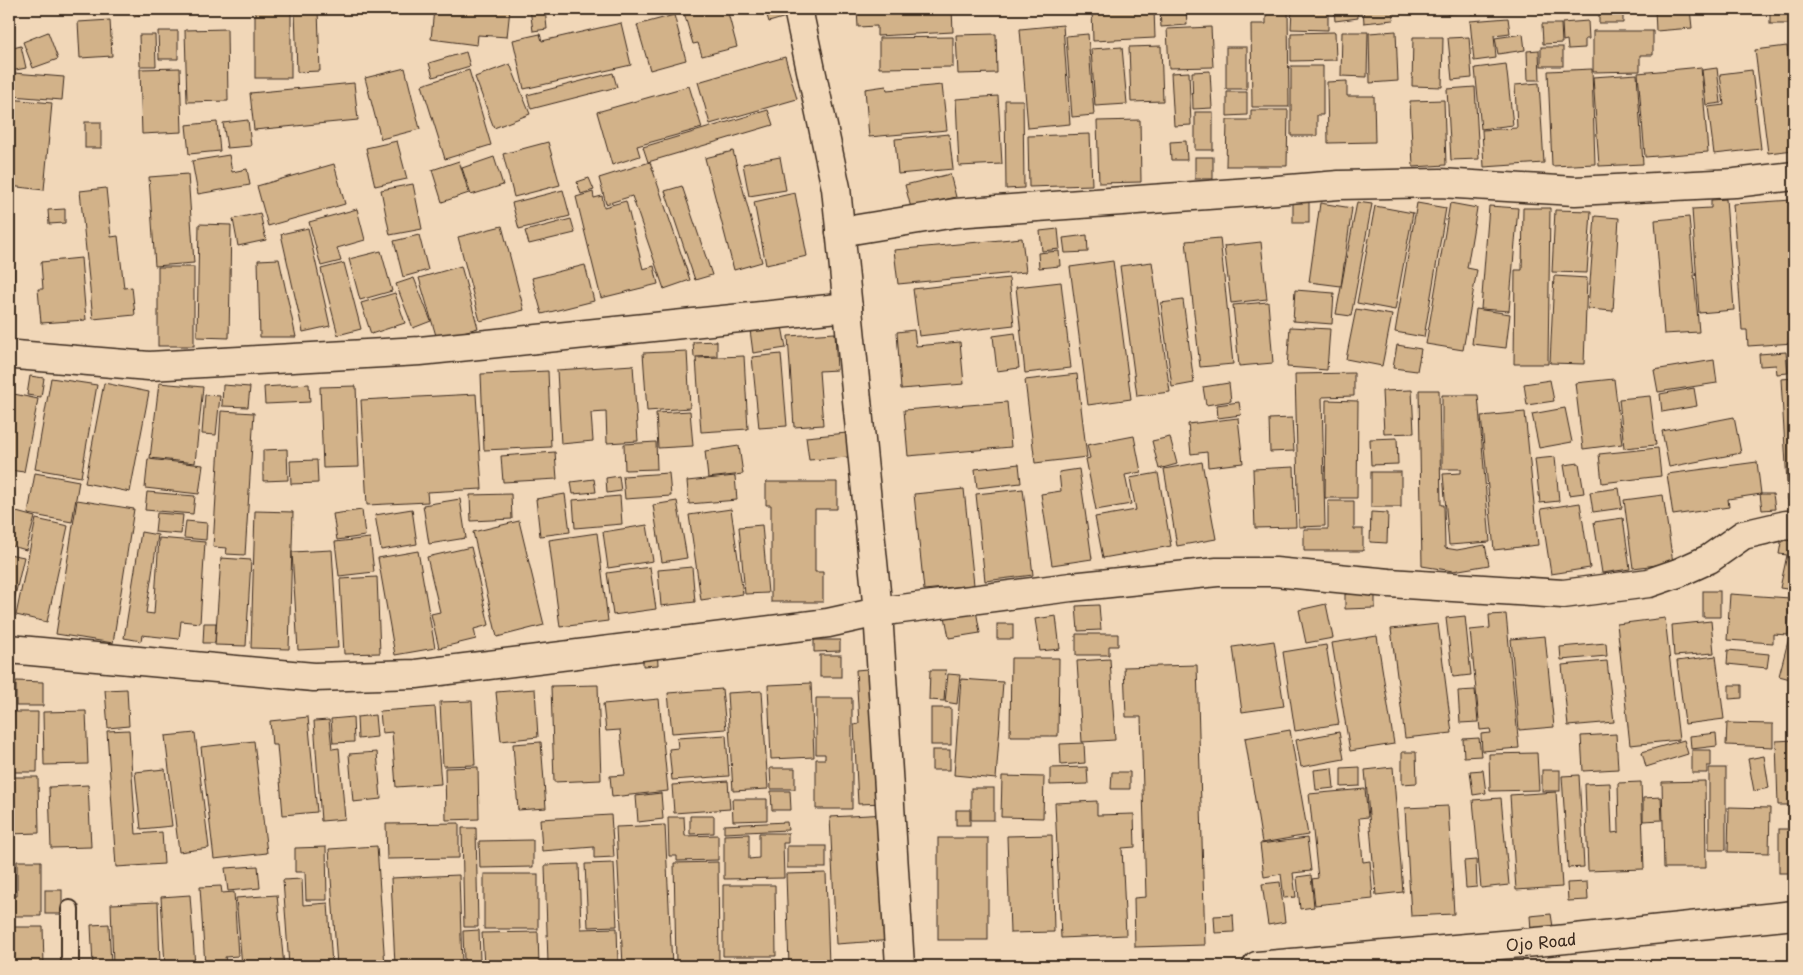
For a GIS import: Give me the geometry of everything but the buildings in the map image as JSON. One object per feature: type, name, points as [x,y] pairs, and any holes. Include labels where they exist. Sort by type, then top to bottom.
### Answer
[{"type":"street","points":[[798,9],[836,188],[878,612],[900,966]]},
{"type":"street","points":[[840,232],[955,213],[1264,192],[1338,184],[1440,183],[1575,191],[1735,183],[1794,176]]},
{"type":"street","points":[[16,355],[149,366],[420,351],[848,307]]},
{"type":"street","points":[[9,649],[314,677],[416,674],[828,623],[878,612],[1071,587],[1217,572],[1275,572],[1389,583],[1563,594],[1649,583],[1709,559],[1743,535],[1794,526]]},
{"type":"street","name":"Ojo Road","points":[[1257,966],[1547,941],[1794,915]]},
{"type":"lane","points":[[70,909],[70,966]]}]
